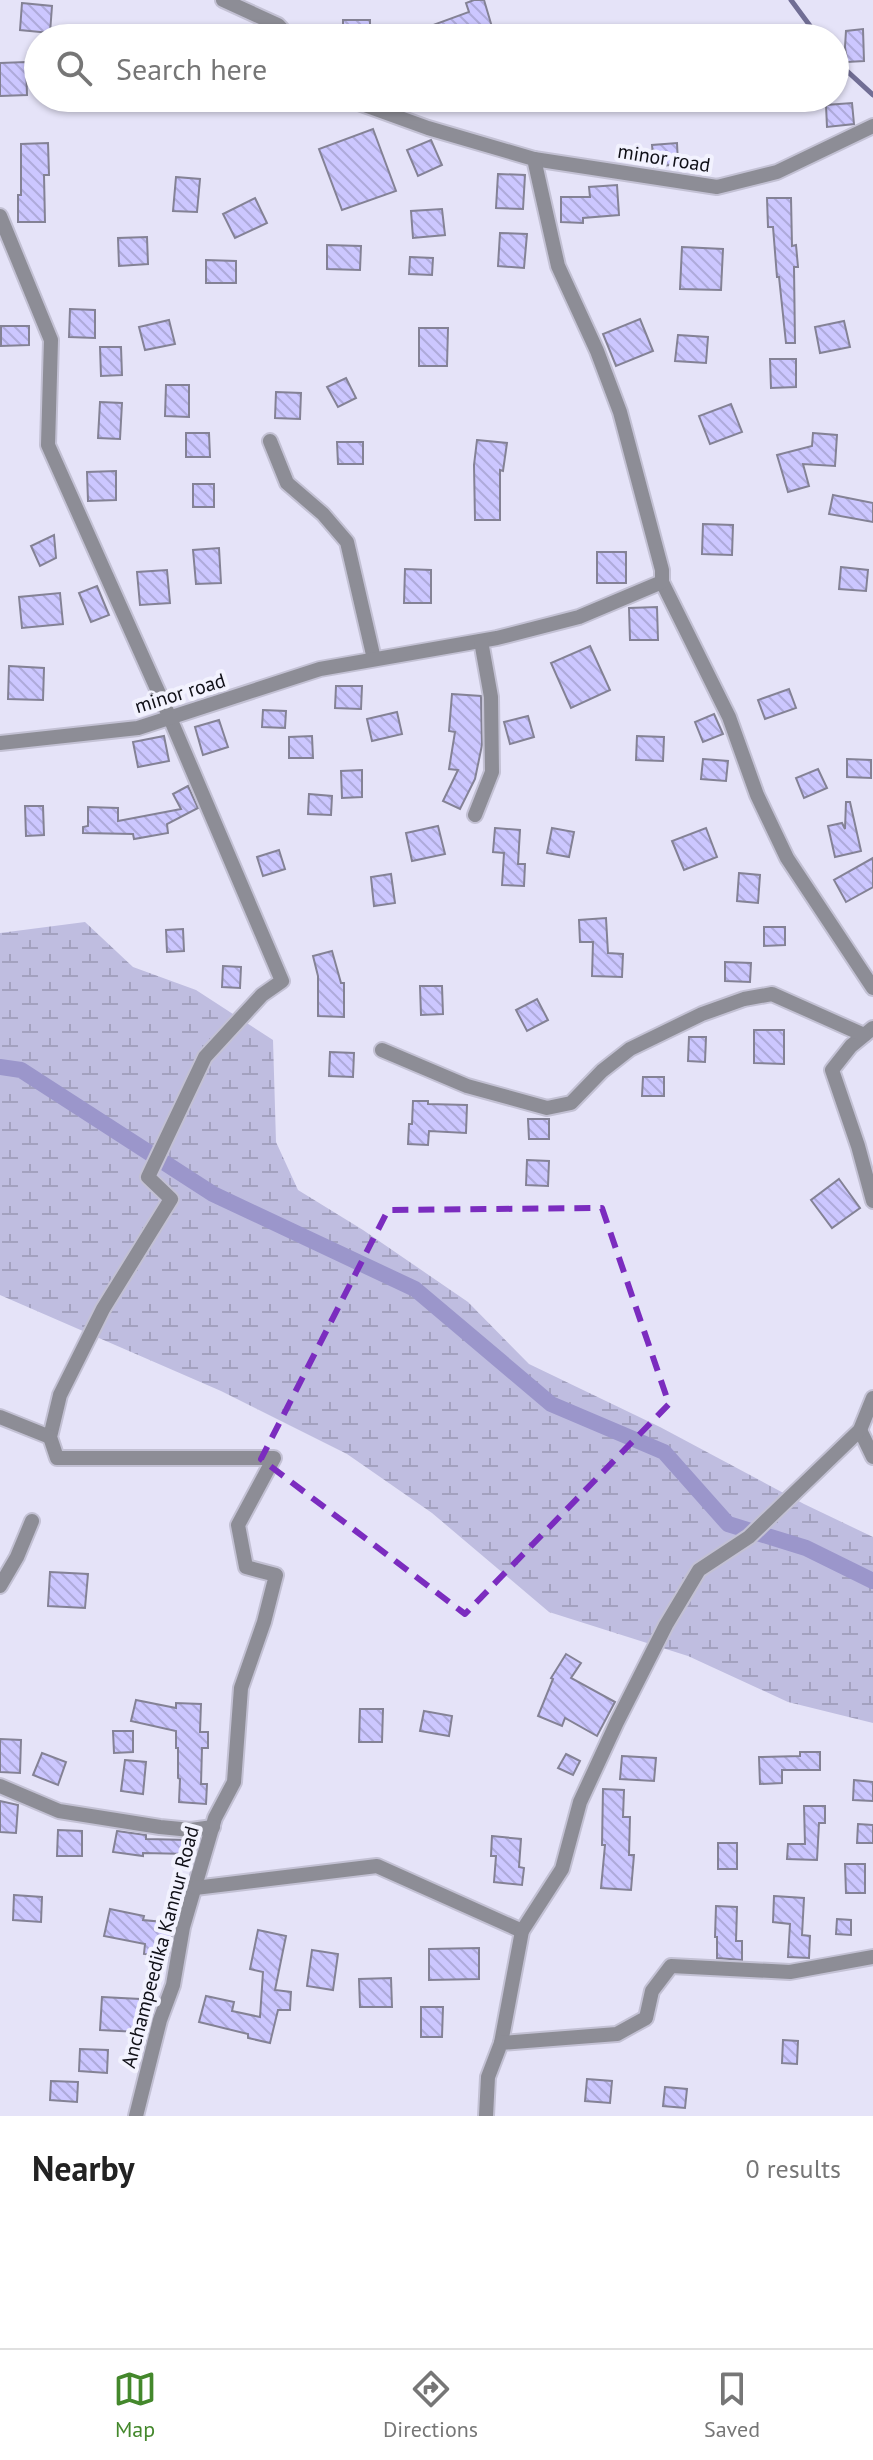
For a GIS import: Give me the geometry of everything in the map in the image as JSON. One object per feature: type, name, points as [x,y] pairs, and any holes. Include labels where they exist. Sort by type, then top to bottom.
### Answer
[{"type":"street","points":[[223,0],[276,24]]},
{"type":"street","name":"minor road","points":[[384,112],[534,159],[717,187],[777,172],[873,126]]},
{"type":"street","points":[[534,159],[558,266],[597,351],[620,412],[662,570],[662,582],[729,717],[757,795],[787,858],[873,988]]},
{"type":"street","points":[[0,216],[51,340],[48,445],[170,718],[282,981],[262,995],[205,1057],[148,1177],[171,1199],[103,1309],[74,1366],[60,1395],[50,1437],[0,1417]]},
{"type":"street","points":[[270,441],[287,483],[323,514],[347,542],[374,659]]},
{"type":"street","name":"minor road","points":[[0,743],[138,728],[320,669],[481,641],[579,617],[662,582]]},
{"type":"street","points":[[475,815],[492,772],[491,697],[481,641]]},
{"type":"street","points":[[382,1050],[467,1086],[547,1108],[571,1103],[602,1071],[630,1049],[702,1014],[744,999],[772,994],[869,1031],[851,1046],[832,1070],[872,1196]]},
{"type":"street","points":[[486,2116],[488,2077],[501,2043],[522,1931],[562,1869],[580,1802],[666,1625],[699,1570],[753,1532],[860,1430],[873,1398]]},
{"type":"street","points":[[860,1430],[873,1457]]},
{"type":"street","name":"Anchampeedika Kannur Road","points":[[50,1437],[57,1458],[274,1458],[238,1525],[246,1567],[276,1575],[264,1622],[241,1688],[234,1782],[213,1827],[183,1927],[173,1985],[160,2020],[136,2116]]},
{"type":"street","points":[[0,1586],[17,1557],[32,1521]]},
{"type":"street","points":[[0,1786],[59,1811],[160,1827],[191,1830],[213,1827]]},
{"type":"street","points":[[195,1888],[377,1866],[522,1931]]},
{"type":"street","points":[[501,2043],[617,2034],[646,2018],[652,1991],[671,1966],[790,1972],[873,1957]]},
{"type":"highlighted area","points":[[602,1208],[669,1404],[465,1614],[261,1459],[388,1210]]},
{"type":"green space","points":[[85,922],[133,967],[196,990],[273,1040],[276,1142],[298,1190],[468,1302],[529,1364],[660,1427],[873,1537],[873,1723],[788,1702],[688,1656],[549,1612],[432,1513],[347,1454],[221,1391],[0,1295],[0,933]]},
{"type":"building","points":[[484,0],[491,24],[436,24],[469,12],[466,3]]},
{"type":"building","points":[[22,3],[52,6],[51,24],[24,24],[24,30],[20,30]]},
{"type":"building","points":[[343,20],[370,20],[370,24],[343,24]]},
{"type":"building","points":[[863,29],[864,61],[849,62],[849,31]]},
{"type":"building","points":[[24,62],[24,95],[0,96],[0,63]]},
{"type":"building","points":[[849,103],[852,103],[854,124],[827,127],[826,112],[849,112]]},
{"type":"building","points":[[373,129],[396,191],[342,210],[319,149]]},
{"type":"building","points":[[431,140],[442,165],[418,176],[407,150]]},
{"type":"building","points":[[48,143],[49,175],[44,175],[45,222],[18,222],[21,144]]},
{"type":"building","points":[[677,143],[678,164],[654,167],[652,145]]},
{"type":"building","points":[[498,174],[525,175],[523,209],[496,208]]},
{"type":"building","points":[[176,177],[200,179],[197,212],[173,211]]},
{"type":"building","points":[[617,185],[619,215],[583,218],[583,223],[561,222],[561,197],[590,197],[589,187]]},
{"type":"building","points":[[255,198],[267,223],[235,238],[223,214]]},
{"type":"building","points":[[767,198],[791,198],[792,246],[796,245],[798,267],[794,267],[795,343],[786,343],[773,227],[768,227]]},
{"type":"building","points":[[442,209],[445,235],[413,238],[411,211]]},
{"type":"building","points":[[500,233],[527,234],[524,268],[498,266]]},
{"type":"building","points":[[147,237],[148,264],[119,266],[118,238]]},
{"type":"building","points":[[327,245],[361,246],[360,270],[327,269]]},
{"type":"building","points":[[682,247],[723,249],[721,290],[680,289]]},
{"type":"building","points":[[410,257],[433,258],[432,275],[409,274]]},
{"type":"building","points":[[206,260],[236,261],[236,283],[206,283]]},
{"type":"building","points":[[70,309],[95,310],[95,338],[69,337]]},
{"type":"building","points":[[640,319],[653,351],[616,366],[603,334]]},
{"type":"building","points":[[169,320],[175,344],[145,350],[139,327]]},
{"type":"building","points":[[844,321],[850,347],[820,353],[815,327]]},
{"type":"building","points":[[1,326],[29,326],[29,345],[1,346]]},
{"type":"building","points":[[419,328],[448,328],[447,366],[419,366]]},
{"type":"building","points":[[678,335],[708,337],[706,363],[675,361]]},
{"type":"building","points":[[100,347],[121,347],[122,375],[101,376]]},
{"type":"building","points":[[770,359],[796,359],[796,387],[771,388]]},
{"type":"building","points":[[346,378],[356,398],[338,407],[327,387]]},
{"type":"building","points":[[166,385],[189,385],[189,417],[165,416]]},
{"type":"building","points":[[276,392],[301,393],[300,419],[275,418]]},
{"type":"building","points":[[100,402],[122,403],[120,439],[98,438]]},
{"type":"building","points":[[731,404],[742,432],[710,444],[699,416]]},
{"type":"building","points":[[186,433],[209,433],[210,457],[186,457]]},
{"type":"building","points":[[813,433],[837,435],[835,466],[803,464],[809,486],[788,492],[777,455],[812,446]]},
{"type":"building","points":[[477,440],[507,443],[503,471],[500,470],[500,520],[475,520]]},
{"type":"building","points":[[337,442],[363,442],[363,464],[338,464]]},
{"type":"building","points":[[116,471],[116,500],[88,501],[87,472]]},
{"type":"building","points":[[193,484],[214,484],[214,507],[193,507]]},
{"type":"building","points":[[833,495],[873,503],[873,522],[829,514]]},
{"type":"building","points":[[703,524],[733,525],[732,555],[702,554]]},
{"type":"building","points":[[54,535],[56,558],[40,566],[31,546]]},
{"type":"building","points":[[219,548],[221,583],[196,584],[193,550]]},
{"type":"building","points":[[597,552],[626,552],[626,583],[597,583]]},
{"type":"building","points":[[841,567],[868,570],[866,591],[839,589]]},
{"type":"building","points":[[405,569],[431,570],[431,603],[404,603]]},
{"type":"building","points":[[167,570],[170,603],[140,605],[137,572]]},
{"type":"building","points":[[97,586],[109,615],[91,622],[79,593]]},
{"type":"building","points":[[60,593],[63,624],[22,628],[19,597]]},
{"type":"building","points":[[657,607],[658,640],[630,640],[629,608]]},
{"type":"building","points":[[590,646],[610,690],[571,708],[551,663]]},
{"type":"building","points":[[9,666],[44,668],[43,700],[8,699]]},
{"type":"building","points":[[336,686],[362,686],[361,709],[335,708]]},
{"type":"building","points":[[789,689],[796,708],[765,719],[758,700]]},
{"type":"building","points":[[452,694],[481,696],[482,745],[475,779],[460,809],[443,801],[458,770],[449,769],[455,732],[449,731]]},
{"type":"building","points":[[263,710],[286,711],[285,728],[262,727]]},
{"type":"building","points":[[397,712],[402,734],[372,741],[367,719]]},
{"type":"building","points":[[714,714],[723,734],[703,742],[695,722]]},
{"type":"building","points":[[528,716],[534,737],[510,744],[504,722]]},
{"type":"building","points":[[219,720],[228,747],[203,755],[195,727]]},
{"type":"building","points":[[164,736],[169,761],[138,767],[133,742]]},
{"type":"building","points":[[312,736],[313,758],[289,758],[289,737]]},
{"type":"building","points":[[637,736],[664,737],[663,761],[636,760]]},
{"type":"building","points":[[703,759],[728,761],[726,781],[701,779]]},
{"type":"building","points":[[847,759],[871,760],[871,778],[847,777]]},
{"type":"building","points":[[818,769],[827,788],[804,798],[796,778]]},
{"type":"building","points":[[362,770],[362,797],[342,798],[341,771]]},
{"type":"building","points":[[188,786],[198,808],[167,824],[168,833],[134,839],[133,834],[83,833],[83,827],[88,826],[88,807],[118,808],[118,821],[181,809],[173,794]]},
{"type":"building","points":[[309,794],[332,796],[331,815],[308,814]]},
{"type":"building","points":[[846,802],[850,802],[861,851],[835,857],[828,826],[842,823],[845,829]]},
{"type":"building","points":[[25,806],[43,806],[44,835],[26,836]]},
{"type":"building","points":[[438,826],[445,854],[412,861],[406,833]]},
{"type":"building","points":[[495,828],[520,830],[518,864],[525,864],[524,886],[502,885],[504,853],[493,852]]},
{"type":"building","points":[[552,828],[574,832],[569,857],[547,853]]},
{"type":"building","points":[[706,828],[717,857],[684,870],[672,841]]},
{"type":"building","points":[[279,850],[285,869],[263,876],[257,857]]},
{"type":"building","points":[[873,858],[873,887],[846,902],[834,880]]},
{"type":"building","points":[[739,873],[760,875],[758,903],[737,901]]},
{"type":"building","points":[[391,874],[395,903],[374,906],[371,877]]},
{"type":"building","points":[[606,918],[608,953],[623,954],[622,977],[592,976],[593,942],[580,942],[579,920]]},
{"type":"building","points":[[764,927],[785,927],[785,945],[764,946]]},
{"type":"building","points":[[183,929],[184,951],[167,952],[166,930]]},
{"type":"building","points":[[332,951],[341,983],[344,983],[344,1017],[318,1016],[318,976],[313,956]]},
{"type":"building","points":[[725,962],[751,963],[750,982],[725,981]]},
{"type":"building","points":[[223,966],[241,967],[240,988],[222,987]]},
{"type":"building","points":[[420,986],[442,986],[443,1014],[421,1015]]},
{"type":"building","points":[[537,999],[548,1020],[527,1031],[516,1010]]},
{"type":"building","points":[[754,1030],[784,1030],[784,1064],[754,1063]]},
{"type":"building","points":[[689,1037],[706,1037],[705,1062],[688,1061]]},
{"type":"building","points":[[330,1052],[354,1053],[353,1077],[329,1076]]},
{"type":"building","points":[[643,1077],[664,1077],[664,1096],[642,1096]]},
{"type":"building","points":[[413,1101],[467,1105],[466,1133],[429,1131],[428,1145],[408,1144]]},
{"type":"building","points":[[528,1119],[549,1119],[549,1139],[529,1139]]},
{"type":"building","points":[[527,1160],[549,1161],[548,1186],[526,1185]]},
{"type":"building","points":[[839,1179],[860,1208],[832,1228],[811,1200]]},
{"type":"building","points":[[50,1572],[88,1574],[85,1608],[48,1606]]},
{"type":"building","points":[[566,1654],[581,1663],[571,1678],[615,1702],[597,1736],[565,1718],[562,1726],[538,1716],[551,1678]]},
{"type":"building","points":[[136,1700],[176,1708],[176,1703],[201,1704],[200,1732],[208,1732],[208,1748],[202,1748],[201,1784],[207,1784],[206,1804],[179,1802],[176,1731],[131,1721]]},
{"type":"building","points":[[360,1709],[383,1709],[382,1742],[359,1742]]},
{"type":"building","points":[[424,1711],[452,1716],[449,1736],[420,1731]]},
{"type":"building","points":[[113,1731],[133,1731],[133,1752],[114,1753]]},
{"type":"building","points":[[0,1739],[21,1740],[20,1773],[0,1772]]},
{"type":"building","points":[[800,1752],[820,1752],[820,1770],[782,1770],[782,1783],[760,1784],[759,1757],[800,1756]]},
{"type":"building","points":[[42,1753],[66,1762],[58,1785],[33,1775]]},
{"type":"building","points":[[566,1754],[580,1761],[573,1775],[558,1768]]},
{"type":"building","points":[[622,1756],[656,1758],[654,1781],[620,1779]]},
{"type":"building","points":[[125,1760],[146,1762],[143,1794],[121,1791]]},
{"type":"building","points":[[854,1780],[873,1782],[873,1801],[853,1800]]},
{"type":"building","points":[[603,1789],[624,1790],[623,1817],[630,1817],[629,1855],[634,1855],[631,1890],[601,1888],[605,1845],[602,1845]]},
{"type":"building","points":[[0,1801],[18,1805],[16,1833],[0,1832]]},
{"type":"building","points":[[804,1806],[825,1806],[825,1823],[819,1823],[817,1860],[787,1859],[788,1844],[805,1844]]},
{"type":"building","points":[[858,1824],[873,1825],[873,1843],[857,1843]]},
{"type":"building","points":[[58,1830],[82,1831],[82,1856],[57,1856]]},
{"type":"building","points":[[117,1831],[146,1835],[146,1839],[189,1840],[189,1854],[143,1853],[143,1856],[113,1852]]},
{"type":"building","points":[[492,1836],[521,1839],[519,1867],[524,1868],[522,1885],[494,1882],[496,1856],[491,1856]]},
{"type":"building","points":[[718,1843],[737,1843],[737,1869],[718,1869]]},
{"type":"building","points":[[845,1864],[865,1864],[865,1893],[846,1893]]},
{"type":"building","points":[[14,1895],[42,1897],[41,1922],[13,1920]]},
{"type":"building","points":[[774,1896],[804,1898],[802,1935],[810,1936],[809,1958],[788,1957],[790,1924],[773,1922]]},
{"type":"building","points":[[716,1906],[737,1907],[736,1941],[742,1941],[742,1960],[717,1958]]},
{"type":"building","points":[[110,1909],[144,1916],[143,1920],[174,1923],[168,1957],[144,1954],[145,1944],[104,1936]]},
{"type":"building","points":[[837,1919],[851,1920],[851,1935],[836,1934]]},
{"type":"building","points":[[258,1930],[286,1936],[275,1990],[291,1992],[290,2010],[278,2010],[270,2043],[199,2022],[206,1996],[234,2002],[232,2011],[260,2017],[263,1972],[250,1969]]},
{"type":"building","points":[[479,1948],[479,1979],[429,1980],[429,1949]]},
{"type":"building","points":[[312,1950],[338,1954],[333,1990],[307,1986]]},
{"type":"building","points":[[391,1978],[392,2007],[360,2007],[359,1979]]},
{"type":"building","points":[[102,1997],[140,1999],[138,2032],[100,2030]]},
{"type":"building","points":[[421,2007],[443,2007],[442,2037],[421,2037]]},
{"type":"building","points":[[783,2040],[798,2041],[797,2064],[782,2063]]},
{"type":"building","points":[[80,2049],[108,2050],[107,2073],[79,2071]]},
{"type":"building","points":[[587,2079],[612,2081],[610,2103],[585,2101]]},
{"type":"building","points":[[51,2081],[78,2082],[77,2102],[50,2100]]},
{"type":"building","points":[[665,2087],[687,2089],[685,2108],[663,2106]]},
{"type":"waterway","points":[[791,0],[809,24]]},
{"type":"waterway","points":[[849,73],[873,95]]},
{"type":"waterway","points":[[0,1067],[21,1070],[213,1194],[415,1289],[551,1404],[664,1452],[728,1524],[806,1548],[873,1581]]}]
